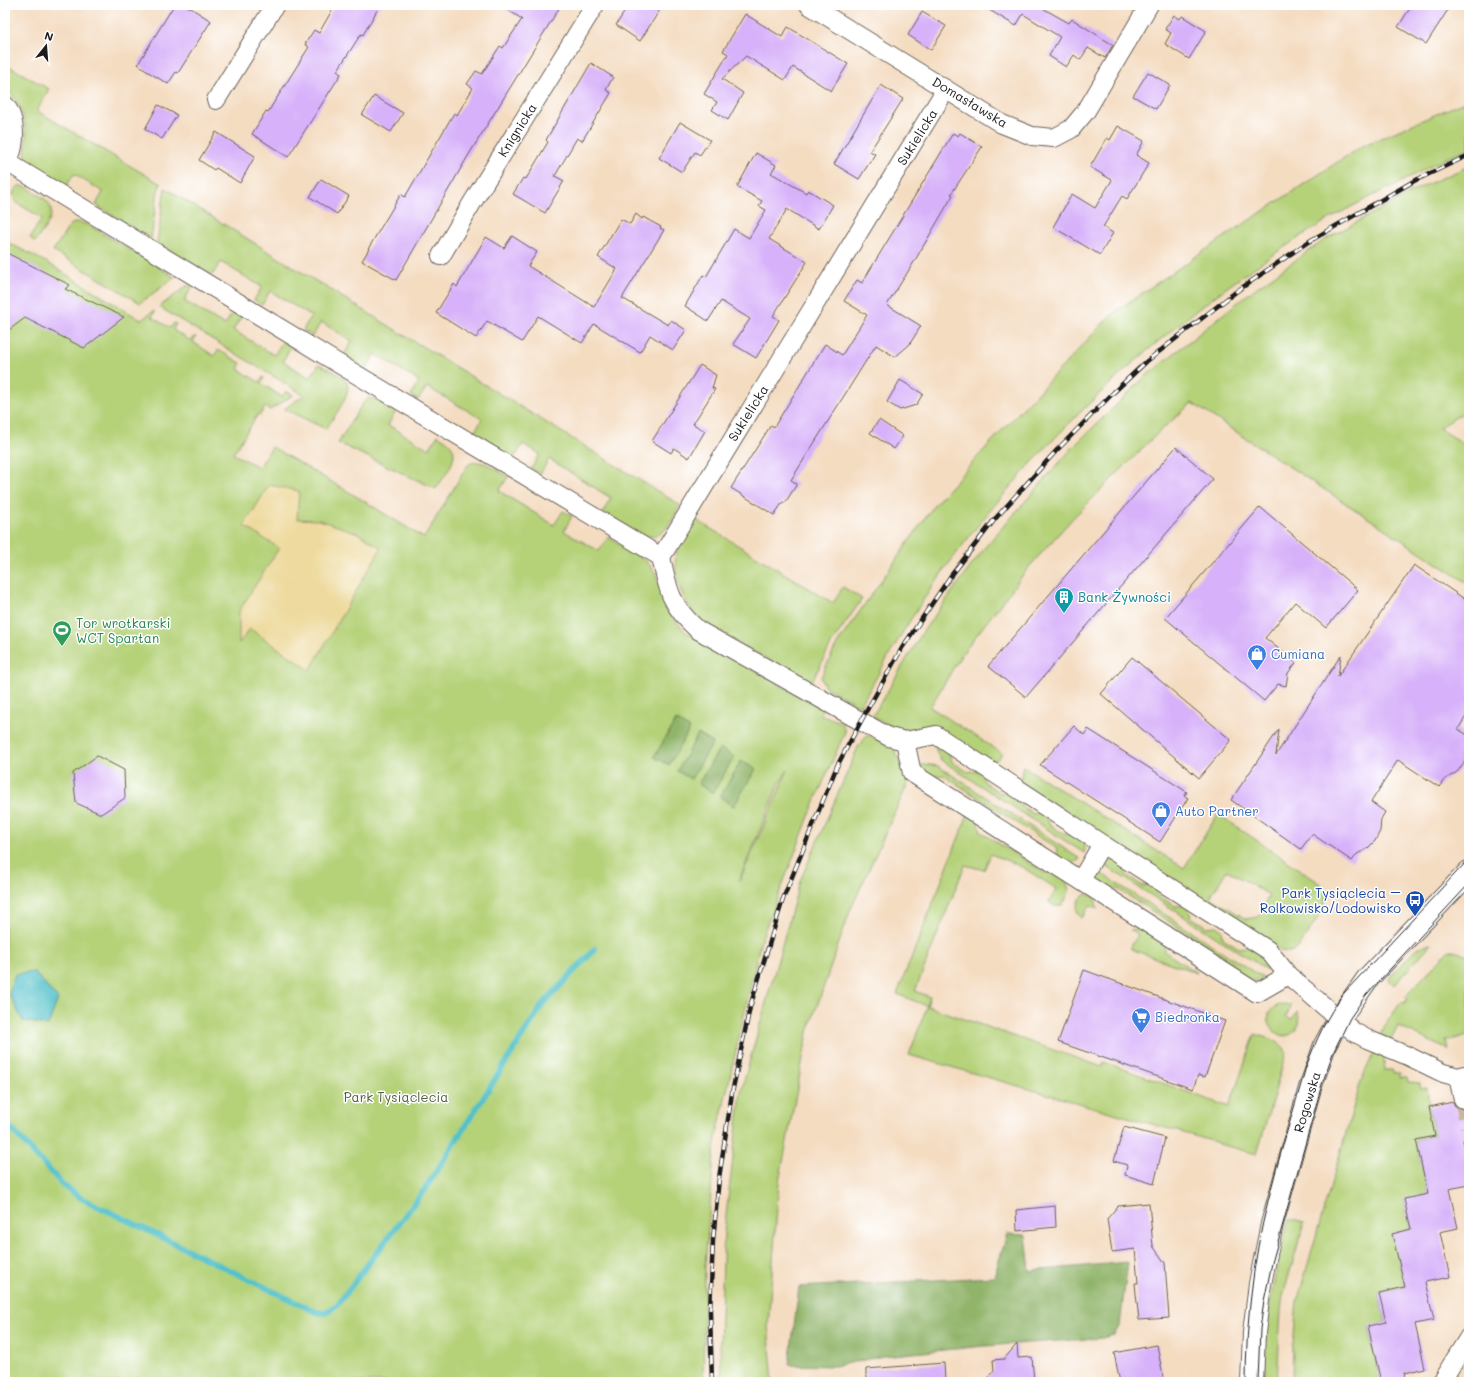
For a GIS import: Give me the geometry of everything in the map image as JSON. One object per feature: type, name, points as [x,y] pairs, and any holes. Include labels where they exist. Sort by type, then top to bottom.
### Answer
[{"type":"street","points":[[216,100],[275,5]]},
{"type":"street","name":"Knignicka","points":[[441,256],[476,196],[595,5]]},
{"type":"street","name":"Domasławska","points":[[809,5],[1002,124],[1032,136],[1054,138],[1071,129],[1086,111],[1149,5]]},
{"type":"street","name":"Sukielicka","points":[[661,556],[946,89]]},
{"type":"street","points":[[5,105],[14,125],[13,144],[6,163],[661,556],[666,581],[673,602],[684,618],[698,630],[889,737],[905,741],[936,735],[1102,844],[1268,950],[1288,975],[1354,1032],[1367,1040],[1408,1056],[1443,1073],[1463,1075],[1463,1099]]},
{"type":"street","points":[[905,741],[912,773],[1257,993],[1288,975]]},
{"type":"street","points":[[1081,880],[1102,844]]},
{"type":"street","name":"Rogowska","points":[[1252,1382],[1254,1333],[1260,1284],[1272,1224],[1310,1088],[1325,1045],[1338,1019],[1368,978],[1469,872]]},
{"type":"street","points":[[1441,1382],[1469,1337]]},
{"type":"green space","points":[[5,64],[49,89],[37,111],[161,184],[158,190],[151,239],[96,205],[103,192],[74,174],[66,187],[42,174],[30,164],[26,157],[26,130],[23,116],[14,97],[5,86]]},
{"type":"green space","points":[[1469,100],[1469,148],[1335,216],[1309,231],[1247,273],[1152,347],[1107,387],[1064,429],[984,518],[947,566],[912,617],[860,706],[825,687],[821,677],[837,644],[935,504],[993,440],[1113,313],[1251,219],[1362,146]]},
{"type":"green space","points":[[1469,166],[1469,409],[1439,428],[1469,447],[1469,584],[1192,403],[1161,430],[1072,519],[1029,567],[962,654],[930,707],[1002,753],[998,759],[992,762],[934,729],[926,727],[900,731],[887,729],[888,725],[872,717],[924,630],[986,546],[1074,446],[1146,376],[1257,287],[1326,239],[1417,189]]},
{"type":"green space","points":[[19,186],[32,190],[50,206],[51,212],[48,223],[35,242],[30,238],[42,218],[15,202],[13,194],[15,189]]},
{"type":"green space","points":[[165,188],[680,505],[670,524],[656,536],[641,535],[603,512],[611,498],[549,459],[540,474],[531,469],[540,454],[523,444],[514,458],[474,433],[482,419],[427,387],[418,400],[411,396],[419,381],[375,354],[366,369],[344,355],[352,341],[321,322],[313,336],[303,330],[311,316],[270,291],[262,305],[254,300],[262,287],[221,262],[212,275],[157,243]]},
{"type":"green space","points":[[77,222],[87,224],[175,277],[140,303],[53,251],[70,225]]},
{"type":"green space","name":"Park Tysiąclecia","points":[[5,241],[46,262],[141,320],[153,311],[155,312],[152,317],[170,328],[174,323],[176,324],[173,330],[191,341],[195,336],[196,337],[193,342],[214,356],[218,350],[241,363],[238,369],[259,382],[263,377],[264,378],[261,383],[282,397],[286,391],[293,395],[270,410],[265,407],[260,415],[258,414],[233,454],[259,467],[272,447],[424,538],[467,466],[477,462],[488,465],[508,477],[499,491],[554,525],[563,511],[572,516],[564,531],[599,551],[608,537],[647,562],[656,574],[663,599],[670,615],[686,632],[823,709],[820,714],[842,723],[845,732],[815,801],[761,940],[715,1143],[705,1265],[703,1382],[5,1382]],"holes":[[[788,770],[740,880],[779,784]]]},
{"type":"green space","points":[[188,285],[192,287],[184,301],[225,325],[233,312],[242,316],[233,330],[274,355],[283,341],[291,346],[283,361],[310,378],[319,364],[338,374],[346,381],[348,386],[345,398],[326,429],[284,409],[304,395],[159,307]]},
{"type":"green space","points":[[369,398],[377,400],[396,411],[388,425],[429,449],[438,435],[447,441],[452,447],[454,453],[451,466],[436,489],[338,443],[362,404]]},
{"type":"green space","points":[[693,518],[833,603],[843,587],[862,599],[833,641],[811,683],[705,625],[697,617],[680,589],[675,568],[679,543]]},
{"type":"green space","points":[[676,720],[690,729],[669,765],[654,757]]},
{"type":"green space","points":[[698,734],[713,743],[691,779],[677,771]]},
{"type":"green space","points":[[868,735],[892,745],[909,781],[850,911],[808,1032],[779,1182],[768,1325],[773,1382],[722,1382],[720,1347],[724,1232],[741,1092],[800,881],[859,745]]},
{"type":"green space","points":[[938,744],[948,749],[952,762],[968,772],[977,770],[983,773],[984,782],[1000,793],[1010,791],[1015,796],[1017,803],[1033,814],[1041,812],[1047,817],[1049,824],[1065,835],[1077,833],[1085,845],[1084,853],[941,760],[935,745]]},
{"type":"green space","points":[[720,748],[734,757],[713,793],[698,784]]},
{"type":"green space","points":[[741,761],[756,769],[734,806],[720,797]]},
{"type":"green space","points":[[922,765],[938,766],[1080,859],[1070,863],[1059,860],[1056,848],[943,775],[931,777],[922,770]]},
{"type":"green space","points":[[1023,766],[1184,868],[1218,814],[1321,884],[1327,895],[1322,912],[1297,949],[1290,952],[1281,951],[1020,782]],"holes":[[[1227,870],[1269,895],[1259,917],[1246,919],[1210,897]]]},
{"type":"green space","points":[[968,814],[978,820],[981,832],[1045,873],[1055,871],[1060,874],[1068,886],[1068,895],[1062,905],[1053,905],[1049,901],[1057,889],[1022,867],[991,854],[984,870],[965,865],[915,991],[930,997],[927,1006],[897,994]]},
{"type":"green space","points":[[1109,859],[1124,864],[1126,875],[1143,886],[1151,884],[1156,887],[1159,896],[1175,906],[1184,905],[1189,909],[1191,917],[1207,927],[1216,926],[1222,930],[1223,938],[1239,948],[1251,946],[1262,953],[1268,964],[1267,970],[1101,863]]},
{"type":"green space","points":[[1096,870],[1263,978],[1255,981],[1244,978],[1233,972],[1231,962],[1118,889],[1108,890],[1096,881]]},
{"type":"green space","points":[[1086,894],[1094,897],[1098,909],[1090,905],[1082,918],[1079,915],[1077,905],[1080,899]]},
{"type":"green space","points":[[1140,928],[1164,941],[1165,952],[1197,973],[1131,949],[1131,946],[1138,935],[1130,930]]},
{"type":"green space","points":[[1431,944],[1394,985],[1388,979],[1417,948]]},
{"type":"green space","points":[[1449,950],[1469,955],[1469,1035],[1446,1041],[1448,1050],[1398,1026],[1391,1040],[1381,1035],[1386,1024],[1401,1002],[1404,1003],[1408,999],[1405,997]]},
{"type":"green space","points":[[1284,1004],[1292,1006],[1286,1016],[1291,1020],[1297,1012],[1300,1020],[1296,1029],[1289,1035],[1283,1036],[1276,1033],[1271,1027],[1269,1014],[1274,1008]]},
{"type":"green space","points":[[927,1006],[1102,1067],[1104,1062],[1229,1107],[1255,1034],[1278,1043],[1285,1049],[1286,1053],[1257,1154],[909,1055]]},
{"type":"green space","points":[[1376,1048],[1383,1051],[1385,1070],[1392,1070],[1393,1073],[1400,1073],[1400,1077],[1407,1077],[1408,1082],[1420,1083],[1420,1088],[1427,1088],[1435,1136],[1416,1140],[1428,1194],[1404,1200],[1411,1229],[1393,1234],[1405,1287],[1379,1293],[1386,1322],[1368,1327],[1380,1379],[1365,1382],[1292,1382],[1293,1345],[1297,1302],[1361,1081]]},
{"type":"green space","points":[[1289,1219],[1304,1223],[1283,1296],[1277,1382],[1264,1382],[1265,1341],[1270,1300]]},
{"type":"green space","points":[[1007,1234],[1026,1235],[1030,1271],[1128,1262],[1120,1325],[1114,1335],[1102,1338],[984,1346],[883,1356],[835,1366],[789,1365],[799,1287],[994,1277]]},
{"type":"sand","points":[[269,485],[299,491],[297,519],[319,520],[358,533],[381,548],[310,670],[250,629],[239,643],[239,611],[279,548],[244,526]]},
{"type":"water","points":[[34,972],[58,999],[48,1025],[23,1021],[9,994],[15,974]]},
{"type":"building","points":[[174,5],[186,5],[211,21],[178,73],[176,72],[168,84],[138,64]]},
{"type":"building","points":[[335,5],[380,5],[363,35],[361,34],[337,71],[341,74],[288,157],[252,134],[266,111],[268,112],[309,47],[305,44],[314,30],[319,33]]},
{"type":"building","points":[[500,5],[561,5],[468,156],[396,280],[362,261],[401,194],[405,197],[454,113],[457,115],[473,88],[467,84],[476,71],[482,74],[500,46],[503,48],[522,19]]},
{"type":"building","points":[[629,5],[663,5],[640,41],[616,25]]},
{"type":"building","points":[[981,5],[1037,5],[1069,23],[1072,19],[1113,45],[1105,58],[1088,48],[1080,60],[1074,55],[1066,67],[1049,56],[1060,37],[1023,14],[1016,26]]},
{"type":"building","points":[[1412,5],[1451,5],[1426,44],[1398,27]]},
{"type":"building","points":[[922,12],[946,26],[931,50],[908,35]]},
{"type":"building","points":[[745,14],[782,37],[788,27],[848,64],[831,91],[793,67],[785,80],[746,56],[722,79],[743,93],[728,120],[712,110],[717,102],[704,94],[728,54],[723,51]]},
{"type":"building","points":[[1174,15],[1180,19],[1182,16],[1206,31],[1189,59],[1165,44],[1171,33],[1165,29]]},
{"type":"building","points":[[591,63],[613,77],[606,90],[611,93],[582,141],[577,138],[555,176],[564,181],[545,213],[513,194],[523,178],[526,179],[548,142],[546,140]]},
{"type":"building","points":[[1148,72],[1170,85],[1156,109],[1133,96]]},
{"type":"building","points":[[881,85],[903,99],[870,151],[875,154],[859,179],[834,164]]},
{"type":"building","points":[[374,96],[403,113],[391,132],[362,115]]},
{"type":"building","points":[[158,105],[177,115],[162,139],[145,129]]},
{"type":"building","points":[[680,122],[710,140],[700,155],[695,152],[682,172],[659,158]]},
{"type":"building","points":[[1118,126],[1144,141],[1136,155],[1149,163],[1127,199],[1122,196],[1103,227],[1113,233],[1100,255],[1053,227],[1072,194],[1095,208],[1112,180],[1090,167],[1107,138],[1110,140]]},
{"type":"building","points":[[216,132],[255,156],[240,183],[216,168],[214,170],[199,160]]},
{"type":"building","points":[[953,133],[958,136],[960,133],[982,147],[951,194],[953,195],[887,305],[921,326],[909,345],[895,357],[876,345],[791,480],[797,484],[785,503],[783,502],[774,515],[731,488],[771,425],[774,427],[825,344],[842,355],[867,315],[844,301],[857,280],[862,283]]},
{"type":"building","points":[[756,153],[776,165],[771,173],[806,193],[808,190],[833,205],[819,229],[787,209],[769,239],[807,262],[773,316],[779,320],[756,358],[733,344],[750,319],[721,301],[708,321],[685,306],[703,275],[706,277],[734,229],[749,238],[766,210],[759,206],[762,201],[737,187]]},
{"type":"building","points":[[321,179],[349,196],[337,214],[310,197]]},
{"type":"building","points":[[636,214],[642,219],[643,217],[664,230],[622,298],[668,325],[671,320],[686,330],[673,350],[650,335],[640,352],[594,324],[582,343],[538,316],[522,342],[487,321],[476,338],[436,313],[454,284],[457,287],[486,237],[504,248],[512,236],[537,252],[528,266],[594,307],[617,269],[598,257],[621,219],[630,224]]},
{"type":"building","points":[[5,252],[70,285],[65,289],[124,317],[84,348],[25,318],[5,333]]},
{"type":"building","points":[[700,365],[716,375],[712,388],[715,389],[693,424],[705,431],[689,458],[674,448],[671,453],[652,441]]},
{"type":"building","points":[[900,380],[923,394],[916,405],[900,410],[887,402]]},
{"type":"building","points":[[879,420],[903,436],[894,449],[870,433]]},
{"type":"building","name":"Bank Żywności","points":[[1176,447],[1213,479],[1026,697],[988,666]]},
{"type":"building","points":[[1260,507],[1358,590],[1326,628],[1295,602],[1265,638],[1296,663],[1288,673],[1286,686],[1278,684],[1264,701],[1165,618]]},
{"type":"building","points":[[1414,565],[1469,602],[1469,712],[1458,729],[1469,736],[1466,758],[1457,772],[1444,780],[1439,787],[1398,760],[1371,802],[1385,812],[1381,819],[1380,831],[1375,841],[1367,849],[1357,854],[1352,861],[1312,834],[1301,849],[1231,800],[1279,729],[1276,755],[1341,655],[1338,676]]},
{"type":"building","points":[[1132,657],[1231,740],[1199,778],[1101,694]]},
{"type":"building","points":[[1074,726],[1084,735],[1088,729],[1187,792],[1184,796],[1188,798],[1160,842],[1040,765]]},
{"type":"building","points":[[97,756],[124,770],[125,798],[101,814],[76,803],[73,773]]},
{"type":"building","name":"Biedronka","points":[[1084,970],[1225,1021],[1205,1077],[1198,1075],[1193,1089],[1058,1042]]},
{"type":"building","points":[[1453,1102],[1455,1106],[1460,1109],[1469,1107],[1469,1138],[1463,1140],[1469,1166],[1469,1185],[1449,1189],[1458,1228],[1440,1232],[1450,1277],[1425,1282],[1434,1320],[1415,1324],[1425,1368],[1404,1373],[1406,1382],[1381,1382],[1368,1326],[1386,1322],[1379,1293],[1405,1287],[1392,1234],[1411,1229],[1404,1199],[1428,1194],[1416,1140],[1435,1136],[1429,1107]]},
{"type":"building","points":[[1124,1127],[1165,1138],[1154,1184],[1125,1175],[1127,1165],[1114,1161]]},
{"type":"building","points":[[1149,1203],[1153,1246],[1165,1263],[1169,1318],[1139,1320],[1135,1283],[1138,1283],[1135,1249],[1112,1252],[1107,1219],[1118,1206]]},
{"type":"building","points":[[1055,1206],[1056,1227],[1017,1231],[1016,1210]]},
{"type":"building","points":[[1017,1344],[1018,1358],[1032,1357],[1034,1382],[984,1382],[994,1370],[993,1360],[1004,1359]]},
{"type":"building","points":[[1157,1345],[1164,1382],[1120,1382],[1114,1353]]},
{"type":"building","points":[[944,1363],[945,1382],[866,1382],[866,1369]]},
{"type":"waterway","points":[[5,1122],[64,1186],[81,1198],[316,1312],[325,1313],[337,1305],[425,1189],[543,1004],[595,949]]},
{"type":"tunnel","points":[[1463,1099],[1469,1126]]},
{"type":"tram line","points":[[1246,1382],[1247,1337],[1251,1291],[1258,1246],[1272,1184],[1286,1134],[1306,1067],[1322,1028],[1344,993],[1469,859]]},
{"type":"tram line","points":[[1258,1382],[1260,1329],[1272,1263],[1322,1084],[1333,1053],[1350,1018],[1366,995],[1469,884]]},
{"type":"railway","points":[[712,1382],[710,1311],[713,1240],[719,1178],[732,1093],[750,1007],[783,899],[837,766],[902,648],[950,577],[995,519],[1056,451],[1147,361],[1237,291],[1308,242],[1414,181],[1469,155]]},
{"type":"place","name":"Bank Żywności","points":[[1064,614]]},
{"type":"place","name":"Tor wrotkarski WCT Spartan","points":[[62,647]]},
{"type":"place","name":"Cumiana","points":[[1257,671]]},
{"type":"place","name":"Auto Partner","points":[[1161,828]]},
{"type":"place","name":"Park Tysiąclecia – Rolkowisko/Lodowisko","points":[[1415,917]]},
{"type":"place","name":"Biedronka","points":[[1141,1034]]}]
